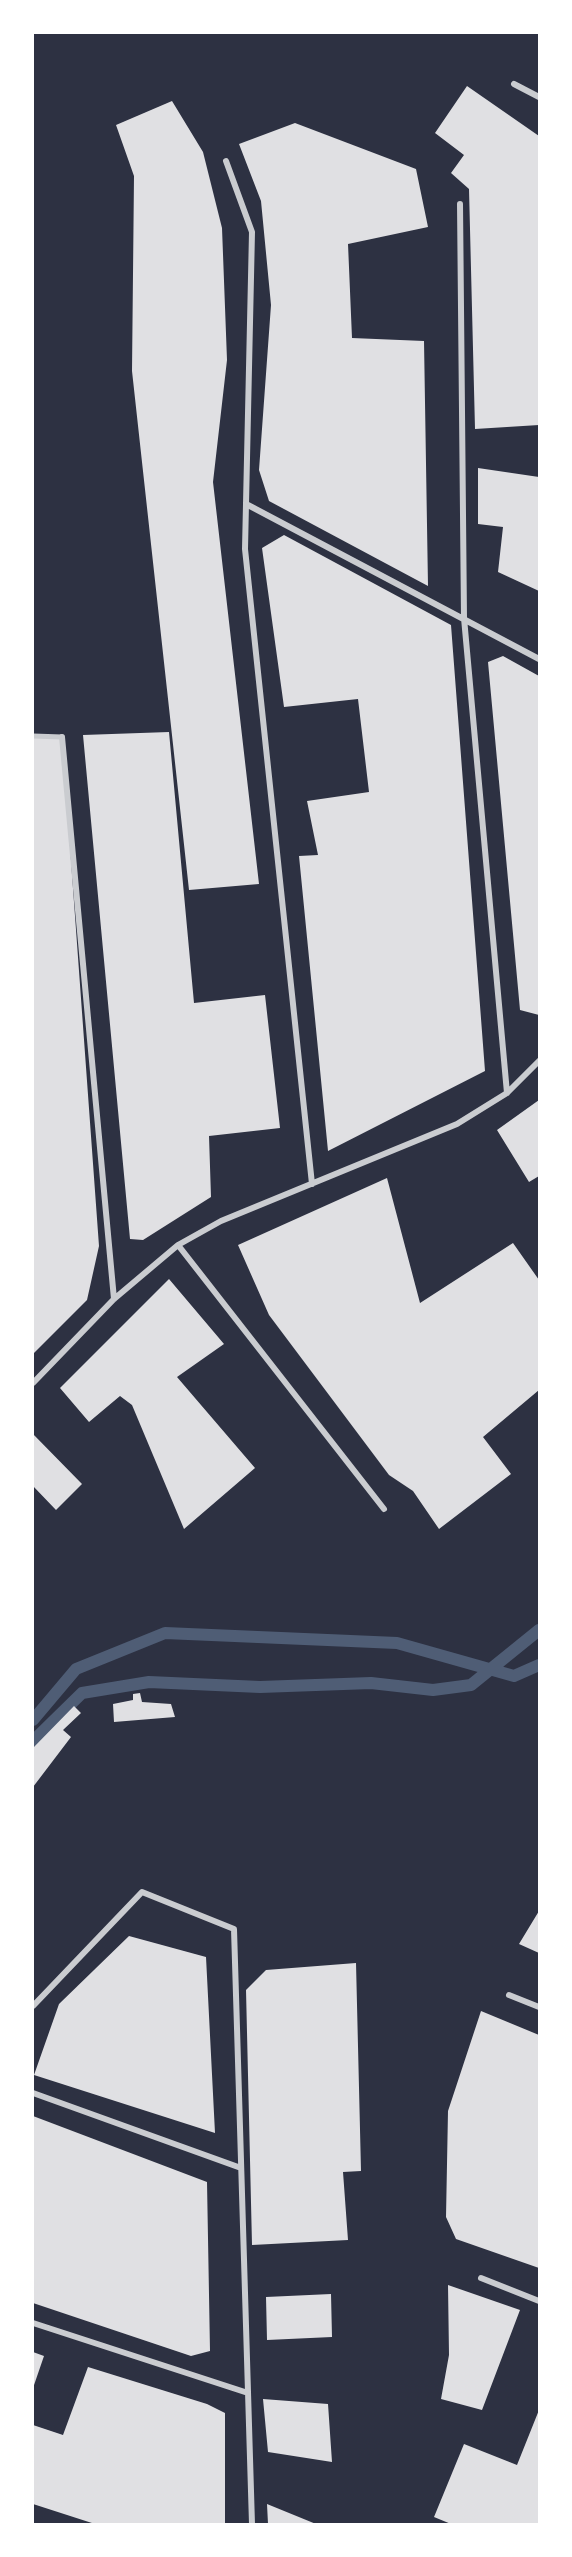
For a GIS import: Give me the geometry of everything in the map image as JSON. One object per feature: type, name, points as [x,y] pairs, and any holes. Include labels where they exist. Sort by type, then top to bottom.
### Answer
[{"type":"street","points":[[514,84],[539,97]]},
{"type":"street","points":[[226,161],[252,232],[248,505],[245,549],[312,1184]]},
{"type":"street","points":[[460,204],[464,618],[507,1093]]},
{"type":"street","points":[[248,505],[539,659]]},
{"type":"street","points":[[33,736],[62,737],[114,1299]]},
{"type":"street","points":[[33,1383],[114,1299],[178,1245],[221,1221],[458,1124],[507,1093],[539,1061]]},
{"type":"street","points":[[178,1245],[384,1509]]},
{"type":"street","points":[[33,2006],[142,1892],[234,1929],[252,2524]]},
{"type":"street","points":[[509,1995],[539,2007]]},
{"type":"street","points":[[33,2093],[241,2168]]},
{"type":"street","points":[[481,2278],[539,2301]]},
{"type":"street","points":[[33,2323],[248,2393]]},
{"type":"building","points":[[467,86],[539,136],[539,425],[475,429],[469,189],[451,173],[464,155],[435,133]]},
{"type":"building","points":[[172,101],[203,152],[222,228],[227,360],[213,482],[259,884],[189,890],[132,371],[134,176],[116,125]]},
{"type":"building","points":[[295,123],[416,169],[428,227],[348,244],[352,338],[424,341],[428,586],[269,501],[259,470],[271,305],[261,201],[239,144]]},
{"type":"building","points":[[478,468],[539,477],[539,591],[498,572],[503,527],[478,524]]},
{"type":"building","points":[[284,535],[451,625],[485,1071],[328,1151],[299,856],[318,855],[307,801],[369,792],[358,699],[284,707],[262,548]]},
{"type":"building","points":[[503,656],[539,676],[539,1015],[520,1010],[488,662]]},
{"type":"building","points":[[169,732],[194,1003],[265,995],[280,1128],[209,1136],[211,1197],[143,1240],[130,1239],[83,735]]},
{"type":"building","points":[[33,736],[62,737],[99,1246],[87,1300],[33,1354]]},
{"type":"building","points":[[539,1100],[539,1176],[529,1182],[497,1130]]},
{"type":"building","points":[[387,1178],[420,1303],[513,1243],[539,1280],[539,1390],[483,1437],[511,1474],[439,1529],[413,1491],[389,1475],[269,1315],[238,1245]]},
{"type":"building","points":[[169,1279],[224,1344],[177,1377],[255,1468],[184,1529],[132,1405],[120,1396],[89,1422],[60,1388]]},
{"type":"building","points":[[33,1434],[82,1484],[56,1510],[33,1486]]},
{"type":"building","points":[[140,1693],[142,1702],[171,1704],[175,1717],[114,1722],[113,1704],[133,1700],[133,1694]]},
{"type":"building","points":[[74,1706],[81,1713],[63,1730],[71,1737],[33,1787],[33,1748]]},
{"type":"building","points":[[539,1911],[539,1953],[519,1944]]},
{"type":"building","points":[[129,1936],[206,1957],[215,2133],[34,2075],[59,2004]]},
{"type":"building","points":[[356,1963],[361,2171],[343,2172],[348,2240],[252,2245],[246,1990],[266,1970]]},
{"type":"building","points":[[481,2011],[539,2035],[539,2268],[456,2239],[446,2217],[448,2111]]},
{"type":"building","points":[[33,2116],[207,2182],[210,2351],[191,2356],[33,2303]]},
{"type":"building","points":[[448,2285],[520,2310],[482,2410],[441,2399],[449,2355]]},
{"type":"building","points":[[331,2294],[332,2337],[267,2340],[266,2297]]},
{"type":"building","points":[[33,2352],[44,2356],[33,2388]]},
{"type":"building","points":[[88,2367],[207,2404],[225,2413],[225,2524],[95,2524],[33,2504],[33,2425],[63,2435]]},
{"type":"building","points":[[263,2399],[328,2404],[332,2462],[268,2452]]},
{"type":"building","points":[[539,2410],[539,2524],[451,2524],[434,2517],[464,2444],[517,2465]]},
{"type":"building","points":[[267,2504],[316,2524],[268,2524]]},
{"type":"waterway","points":[[33,1741],[82,1693],[149,1682],[260,1687],[371,1683],[433,1690],[471,1685],[539,1630]]},
{"type":"waterway","points":[[33,1720],[76,1669],[165,1633],[397,1643],[514,1676],[539,1665]]}]
